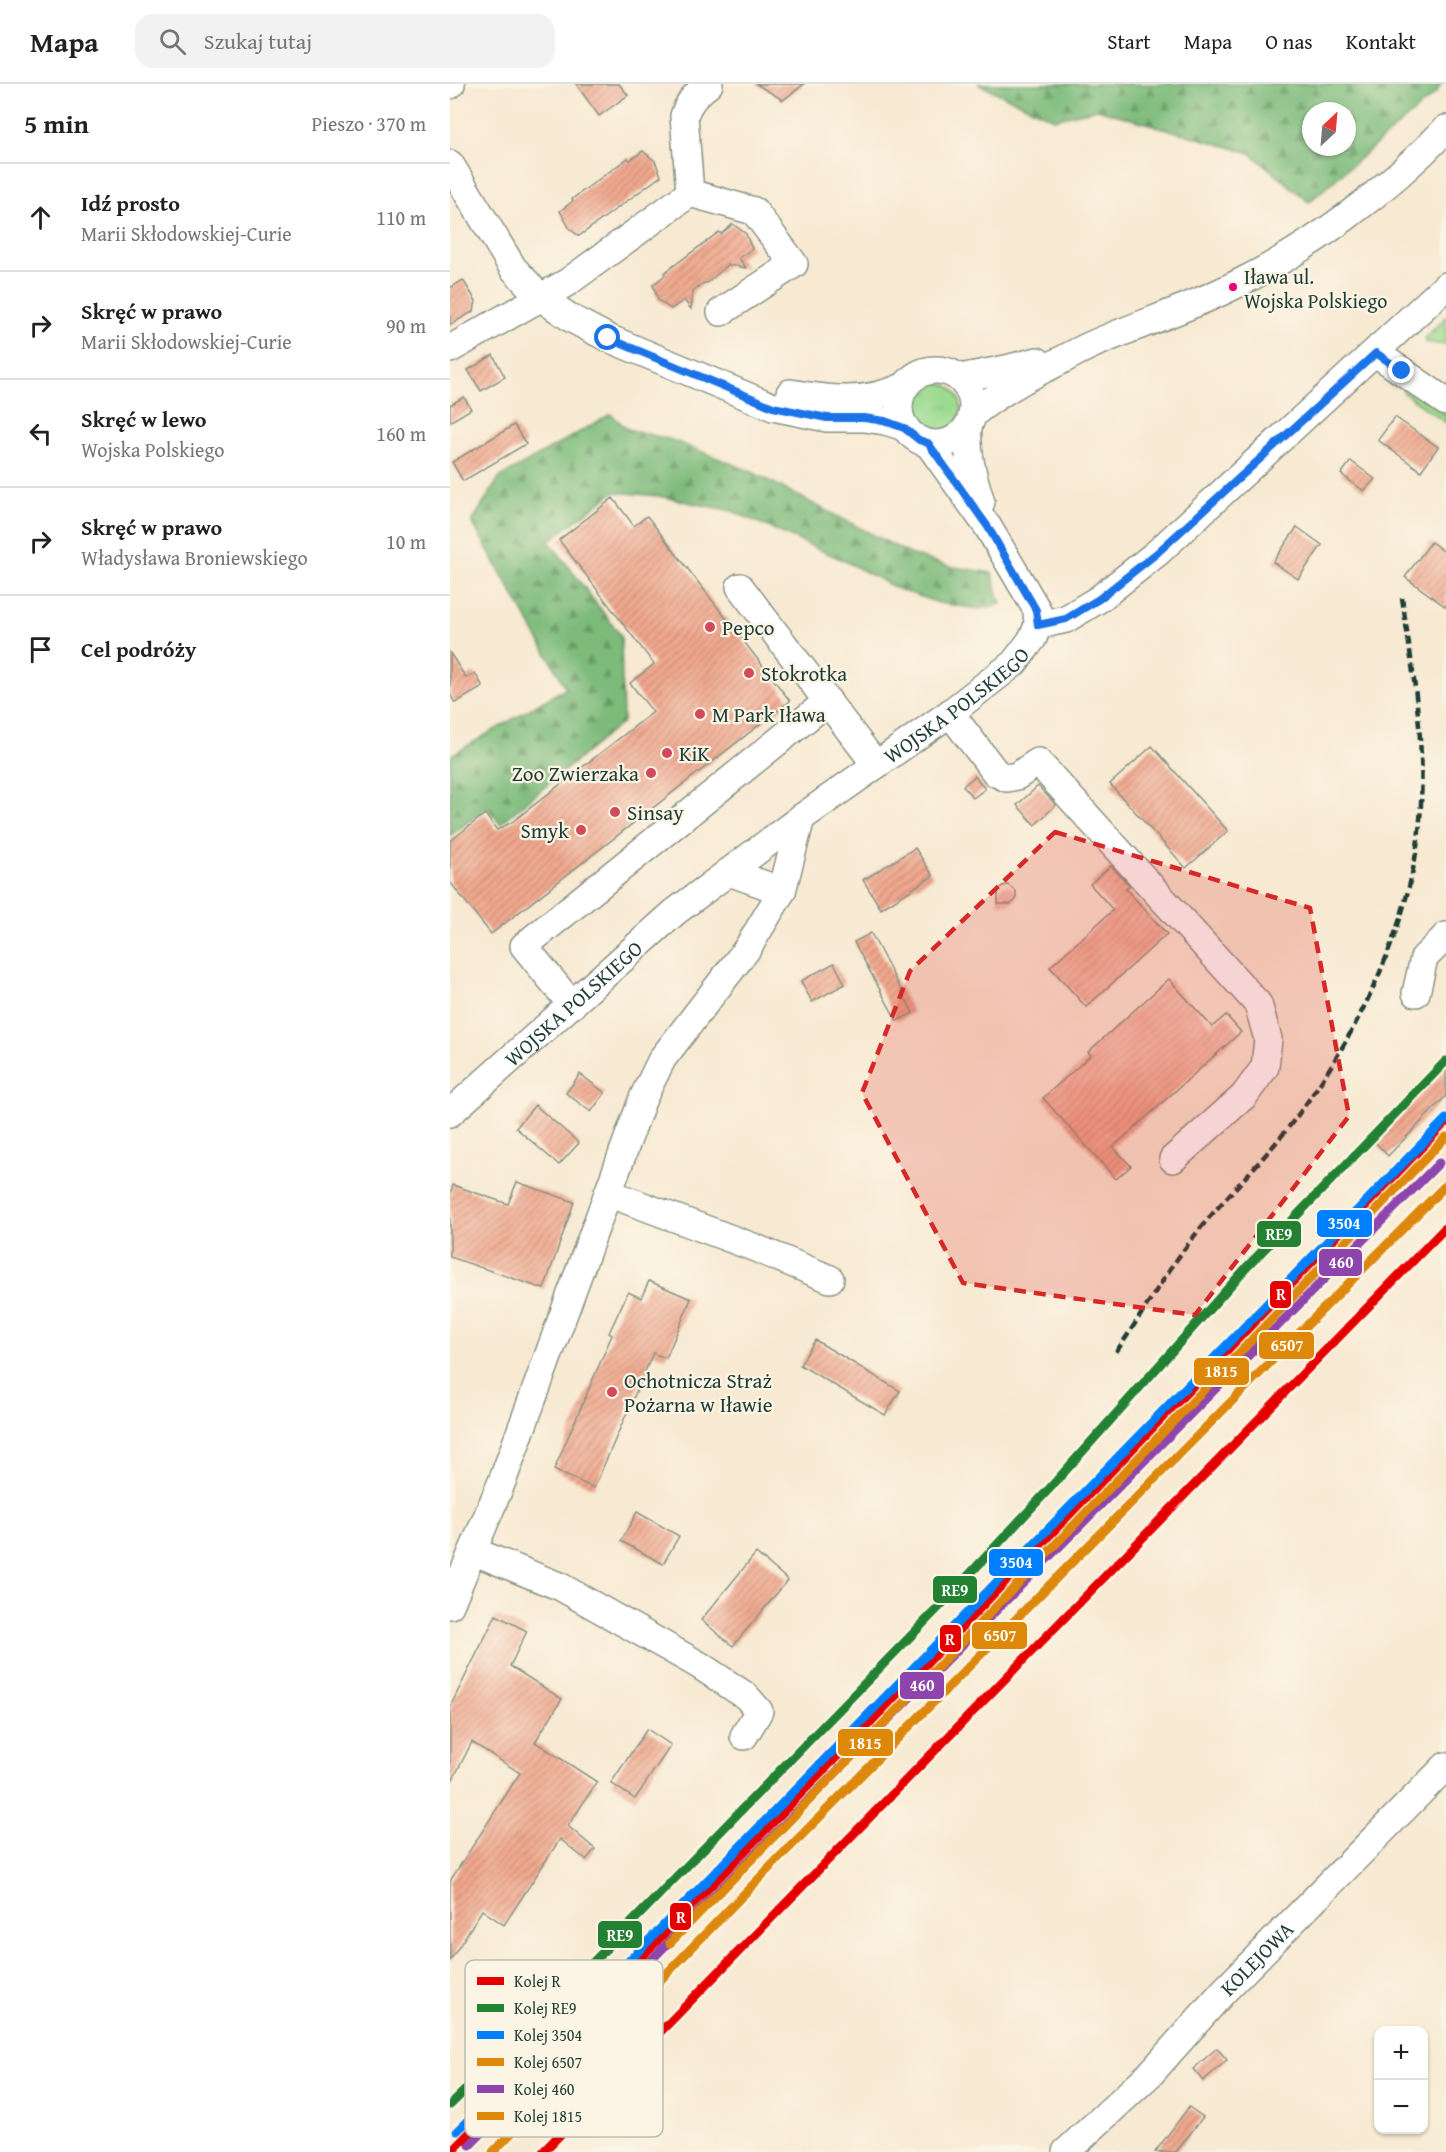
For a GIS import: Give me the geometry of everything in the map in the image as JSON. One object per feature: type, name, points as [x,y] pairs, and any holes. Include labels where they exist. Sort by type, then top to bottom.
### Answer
[{"type":"street","points":[[690,193],[684,116],[695,94],[709,84]]},
{"type":"street","points":[[450,164],[513,268],[540,297],[572,319],[608,338],[773,407],[827,418],[864,418],[885,421],[904,428],[919,440],[939,444],[961,435],[985,404],[1013,385],[1089,346],[1222,291],[1283,259],[1323,233],[1374,193],[1446,129]]},
{"type":"street","points":[[450,349],[568,282],[690,193]]},
{"type":"street","points":[[690,193],[754,210],[794,264],[721,312]]},
{"type":"street","name":"WOJSKA POLSKIEGO","points":[[450,1113],[675,912],[801,818],[950,713],[1014,663],[1033,638],[1038,625],[1066,619],[1099,599],[1157,553],[1446,286]]},
{"type":"street","points":[[960,378],[1006,369],[1089,346]]},
{"type":"street","points":[[1376,353],[1446,402]]},
{"type":"street","points":[[904,428],[898,408],[899,397],[903,387],[910,379],[929,370],[951,372],[960,378],[971,395],[967,446],[988,527]]},
{"type":"street","points":[[718,383],[820,398],[861,399],[885,395],[903,387]]},
{"type":"street","points":[[928,443],[988,527],[1036,610],[1038,625]]},
{"type":"street","points":[[740,587],[876,765]]},
{"type":"street","points":[[572,1005],[524,946],[828,701]]},
{"type":"street","points":[[950,713],[996,773],[1007,778],[1017,776],[1038,762],[1258,1004],[1268,1039],[1265,1067],[1244,1096],[1173,1159]]},
{"type":"street","points":[[450,1605],[503,1479],[643,1098],[662,1059],[747,949],[782,891],[801,818]]},
{"type":"street","points":[[729,872],[782,891]]},
{"type":"street","points":[[1416,993],[1424,958],[1446,936]]},
{"type":"street","points":[[608,1192],[830,1279]]},
{"type":"street","points":[[473,1551],[561,1587],[699,1665],[746,1696],[759,1711],[744,1736]]},
{"type":"street","name":"KOLEJOWA","points":[[1066,2152],[1151,2073],[1223,1992],[1446,1766]]},
{"type":"highlighted area","points":[[1055,832],[1310,908],[1349,1116],[1195,1315],[963,1283],[862,1093],[910,971]]},
{"type":"green space","points":[[978,84],[1441,84],[1436,93],[1309,202],[1250,153],[1097,109],[1054,119]]},
{"type":"green space","points":[[1446,317],[1446,345],[1426,342],[1426,337]]},
{"type":"green space","points":[[936,383],[954,390],[961,408],[954,426],[936,433],[918,426],[911,408],[918,390]]},
{"type":"green space","points":[[1402,384],[1446,415],[1446,423],[1404,393]]},
{"type":"green space","points":[[611,414],[627,429],[672,440],[750,471],[912,555],[948,566],[992,573],[1001,604],[981,609],[939,603],[898,589],[845,561],[732,511],[658,496],[614,492],[549,541],[621,636],[623,722],[500,824],[487,807],[450,836],[450,756],[566,688],[472,522],[499,478]]},
{"type":"building","points":[[576,84],[619,84],[628,95],[599,116]]},
{"type":"building","points":[[756,84],[804,84],[783,100]]},
{"type":"building","points":[[643,151],[655,161],[661,176],[579,236],[570,229],[560,211],[573,201],[572,199],[628,158],[630,160]]},
{"type":"building","points":[[733,224],[746,234],[752,249],[739,258],[746,268],[728,265],[707,283],[693,291],[691,309],[684,300],[671,309],[658,300],[653,285],[665,275],[664,273]]},
{"type":"building","points":[[463,280],[476,301],[474,311],[450,325],[450,288]]},
{"type":"building","points":[[493,355],[505,377],[481,391],[468,370]]},
{"type":"building","points":[[464,397],[471,409],[450,422],[450,405]]},
{"type":"building","points":[[1395,417],[1438,447],[1421,471],[1378,440]]},
{"type":"building","points":[[514,425],[526,444],[463,481],[452,462]]},
{"type":"building","points":[[1351,461],[1375,479],[1364,491],[1341,474]]},
{"type":"building","points":[[613,498],[634,526],[647,516],[790,701],[491,934],[450,882],[450,841],[485,814],[497,830],[512,822],[653,712],[630,683],[654,664],[559,540]]},
{"type":"building","points":[[1297,527],[1322,545],[1298,579],[1273,562]]},
{"type":"building","points":[[1431,542],[1446,553],[1446,607],[1405,577]]},
{"type":"building","points":[[450,653],[466,678],[475,673],[483,687],[455,703],[450,694]]},
{"type":"building","points":[[1152,746],[1228,831],[1186,868],[1110,784]]},
{"type":"building","points":[[975,776],[985,789],[973,798],[963,786]]},
{"type":"building","points":[[1038,786],[1056,805],[1035,825],[1017,805]]},
{"type":"building","points":[[915,848],[933,876],[881,909],[863,880]]},
{"type":"building","points":[[1111,866],[1130,886],[1126,889],[1167,934],[1086,1007],[1050,967],[1113,910],[1090,884]]},
{"type":"building","points":[[1008,885],[1016,891],[1016,900],[1011,904],[998,904],[998,891],[1002,886]]},
{"type":"building","points":[[871,933],[913,1013],[897,1021],[854,942]]},
{"type":"building","points":[[834,963],[845,984],[812,1002],[801,981]]},
{"type":"building","points":[[1169,979],[1212,1027],[1226,1015],[1241,1032],[1113,1147],[1131,1166],[1116,1179],[1043,1098],[1091,1055],[1088,1052]]},
{"type":"building","points":[[1446,1069],[1446,1096],[1388,1156],[1375,1142]]},
{"type":"building","points":[[580,1074],[605,1093],[591,1112],[566,1093]]},
{"type":"building","points":[[535,1105],[579,1143],[559,1165],[516,1128]]},
{"type":"building","points":[[517,1182],[574,1202],[544,1289],[450,1257],[450,1195],[453,1185],[508,1204]]},
{"type":"building","points":[[649,1281],[691,1299],[666,1358],[653,1353],[594,1488],[554,1470],[612,1335],[609,1333],[628,1292],[641,1298]]},
{"type":"building","points":[[815,1340],[900,1391],[885,1415],[800,1365]]},
{"type":"building","points":[[637,1512],[679,1536],[663,1564],[621,1541]]},
{"type":"building","points":[[756,1553],[788,1580],[733,1646],[701,1620]]},
{"type":"building","points":[[496,1615],[527,1631],[510,1666],[562,1699],[535,1742],[597,1782],[568,1826],[595,1849],[586,1860],[560,1839],[504,1925],[482,1910],[450,1961],[450,1881],[520,1773],[472,1742],[450,1785],[450,1707]]},
{"type":"building","points":[[647,1729],[671,1745],[635,1799],[611,1783]]},
{"type":"building","points":[[1217,2048],[1227,2060],[1203,2081],[1193,2069]]},
{"type":"building","points":[[1189,2107],[1203,2117],[1176,2152],[1155,2152]]},
{"type":"railway","points":[[1116,1352],[1192,1239],[1284,1133],[1309,1100],[1354,1026],[1391,944],[1405,903],[1415,861],[1421,792],[1420,736],[1402,598]]},
{"type":"rail line","name":"RE9","points":[[595,1960],[940,1606],[1050,1488],[1246,1268],[1446,1061]]},
{"type":"rail line","name":"3504","points":[[630,1960],[1446,1119]]},
{"type":"rail line","name":"R","points":[[638,1960],[858,1735],[1446,1122]]},
{"type":"rail line","name":"1815","points":[[670,1943],[1446,1137]]},
{"type":"rail line","name":"460","points":[[651,1960],[1439,1163]]},
{"type":"rail line","name":"6507","points":[[663,1977],[1446,1185]]},
{"type":"rail line","name":"R","points":[[663,2029],[1446,1227]]},
{"type":"rail line","name":"RE9","points":[[450,2105],[465,2090]]},
{"type":"rail line","name":"3504","points":[[457,2131],[465,2123]]},
{"type":"rail line","name":"R","points":[[451,2152],[466,2137]]},
{"type":"rail line","name":"460","points":[[470,2145],[478,2137]]},
{"type":"rail line","name":"6507","points":[[493,2152],[508,2137]]},
{"type":"rail line","name":"R","points":[[543,2152],[558,2137]]},
{"type":"place","name":"Iława ul. Wojska Polskiego","points":[[1233,287]]},
{"type":"place","name":"Pepco","points":[[710,627]]},
{"type":"place","name":"Stokrotka","points":[[749,673]]},
{"type":"place","name":"M Park Iława","points":[[700,714]]},
{"type":"place","name":"KiK","points":[[667,753]]},
{"type":"place","name":"Zoo Zwierzaka","points":[[651,773]]},
{"type":"place","name":"Sinsay","points":[[615,812]]},
{"type":"place","name":"Smyk","points":[[581,830]]},
{"type":"place","name":"Ochotnicza Straż Pożarna w Iławie","points":[[612,1392]]},
{"type":"route","points":[[608,338],[773,407],[827,418],[864,418],[885,421],[904,428],[911,435],[928,443],[988,527],[1036,610],[1038,625],[1066,619],[1099,599],[1157,553],[1376,353],[1402,371]]}]
